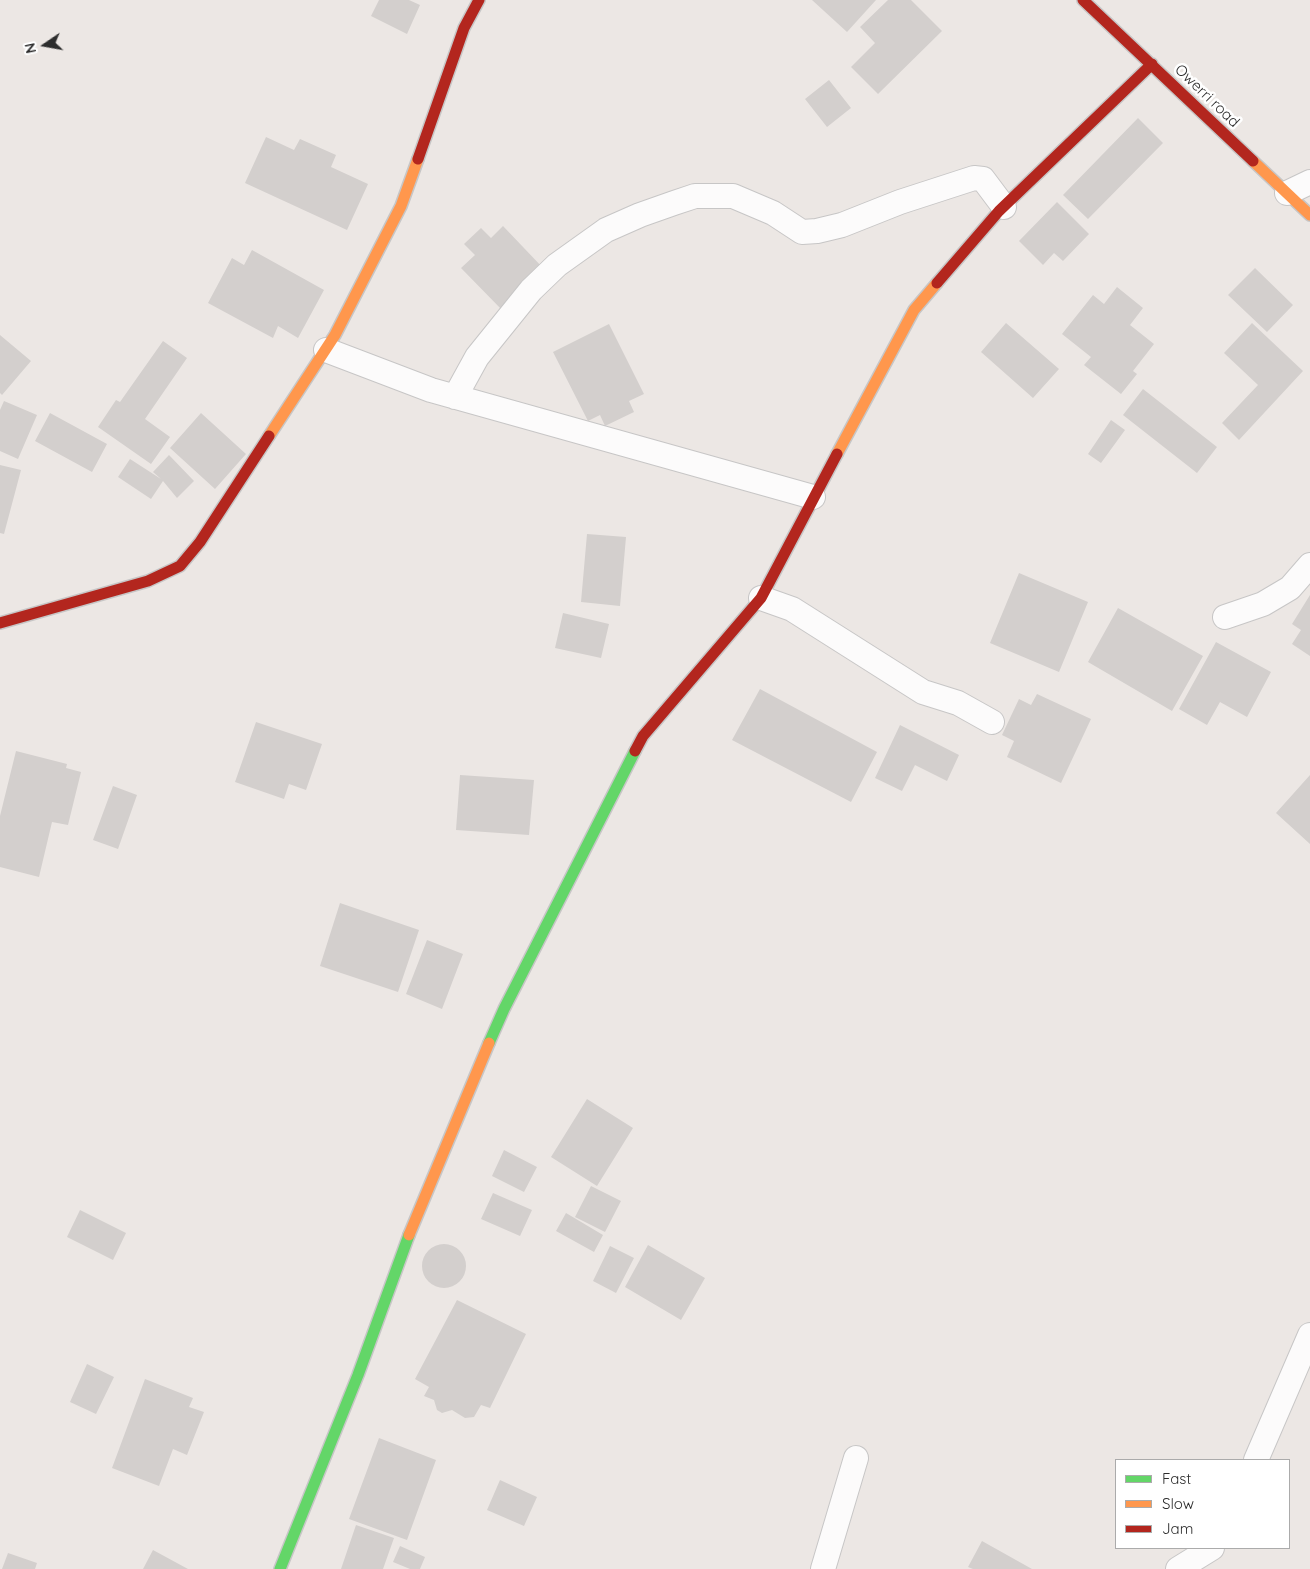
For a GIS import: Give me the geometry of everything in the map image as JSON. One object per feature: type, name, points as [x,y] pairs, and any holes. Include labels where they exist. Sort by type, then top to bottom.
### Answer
[{"type":"street","points":[[0,623],[148,581],[180,566],[200,542],[335,335],[401,206],[464,28],[479,0]]},
{"type":"street","name":"Owerri road","points":[[1083,0],[1310,215]]},
{"type":"street","points":[[280,1569],[358,1375],[415,1219],[504,1009],[643,736],[761,598],[914,310],[1004,206],[1152,64]]},
{"type":"street","points":[[455,397],[477,357],[531,290],[557,265],[606,230],[674,203],[695,196],[733,196],[773,213],[802,232],[817,231],[842,225],[900,202],[974,178],[983,179],[1004,206]]},
{"type":"street","points":[[1287,193],[1310,182]]},
{"type":"street","points":[[326,350],[431,390],[814,497]]},
{"type":"street","points":[[1225,617],[1263,604],[1290,588],[1310,565]]},
{"type":"street","points":[[761,598],[792,609],[923,692],[958,703],[992,722]]},
{"type":"street","points":[[1256,1459],[1310,1335]]},
{"type":"street","points":[[822,1569],[856,1458]]},
{"type":"street","points":[[1178,1569],[1210,1549]]},
{"type":"building","points":[[379,0],[409,0],[420,5],[407,34],[371,16]]},
{"type":"building","points":[[812,0],[876,0],[847,32]]},
{"type":"building","points":[[888,0],[911,0],[942,31],[878,94],[851,67],[875,43],[860,27]]},
{"type":"building","points":[[829,80],[851,108],[827,127],[805,99]]},
{"type":"building","points":[[1138,118],[1163,143],[1088,219],[1063,195]]},
{"type":"building","points":[[266,137],[294,150],[300,139],[336,155],[331,167],[368,184],[347,230],[245,183]]},
{"type":"building","points":[[1057,202],[1089,234],[1063,261],[1054,253],[1043,265],[1019,241]]},
{"type":"building","points":[[503,226],[544,269],[502,310],[461,268],[475,255],[464,244],[481,228],[491,238]]},
{"type":"building","points":[[252,250],[324,290],[298,338],[278,326],[273,338],[208,303],[232,258],[244,265]]},
{"type":"building","points":[[1255,268],[1293,305],[1267,332],[1228,295]]},
{"type":"building","points":[[1117,287],[1143,308],[1130,325],[1154,344],[1133,371],[1137,374],[1121,394],[1084,365],[1091,357],[1062,334],[1093,295],[1104,304]]},
{"type":"building","points":[[1006,323],[1059,369],[1033,398],[981,352]]},
{"type":"building","points":[[1252,323],[1303,371],[1239,440],[1222,423],[1258,385],[1224,353]]},
{"type":"building","points":[[609,324],[644,394],[629,401],[634,412],[605,426],[600,415],[588,421],[553,352]]},
{"type":"building","points":[[0,335],[31,361],[2,395],[0,393]]},
{"type":"building","points":[[163,341],[187,358],[145,419],[170,437],[151,464],[98,427],[116,400],[120,402]]},
{"type":"building","points":[[1143,389],[1217,447],[1197,473],[1123,415]]},
{"type":"building","points":[[4,401],[37,415],[18,459],[0,451],[0,410]]},
{"type":"building","points":[[50,413],[107,444],[92,472],[35,441]]},
{"type":"building","points":[[201,413],[246,454],[215,489],[170,448]]},
{"type":"building","points":[[1111,420],[1125,430],[1101,463],[1088,454]]},
{"type":"building","points":[[169,455],[194,481],[177,498],[163,481],[151,499],[118,477],[130,459],[161,479],[153,472]]},
{"type":"building","points":[[0,465],[21,470],[4,534],[0,533]]},
{"type":"building","points":[[587,534],[626,537],[620,606],[581,602]]},
{"type":"building","points":[[1019,573],[1088,602],[1059,672],[990,643]]},
{"type":"building","points":[[1310,595],[1310,656],[1292,644],[1301,630],[1292,624]]},
{"type":"building","points":[[1118,608],[1203,656],[1172,711],[1088,662]]},
{"type":"building","points":[[563,613],[609,624],[601,658],[555,648]]},
{"type":"building","points":[[1216,642],[1271,672],[1247,717],[1220,702],[1207,725],[1179,709]]},
{"type":"building","points":[[760,689],[877,752],[851,802],[732,740]]},
{"type":"building","points":[[1037,694],[1091,719],[1061,783],[1007,757],[1014,741],[1002,735],[1019,699],[1031,705]]},
{"type":"building","points":[[256,722],[322,744],[306,790],[289,784],[284,799],[235,782]]},
{"type":"building","points":[[900,725],[959,755],[947,781],[915,765],[902,791],[875,778]]},
{"type":"building","points":[[16,751],[67,764],[66,768],[81,772],[68,825],[52,822],[39,877],[0,867],[0,816]]},
{"type":"building","points":[[460,775],[534,780],[529,835],[456,830]]},
{"type":"building","points":[[1310,775],[1310,844],[1276,813]]},
{"type":"building","points":[[113,786],[137,795],[118,849],[93,840]]},
{"type":"building","points":[[340,903],[419,930],[398,992],[320,966]]},
{"type":"building","points":[[427,940],[463,954],[442,1009],[406,994]]},
{"type":"building","points":[[587,1099],[633,1128],[597,1186],[551,1157]]},
{"type":"building","points":[[504,1150],[537,1167],[524,1192],[492,1176]]},
{"type":"building","points":[[591,1186],[621,1201],[605,1232],[575,1217]]},
{"type":"building","points":[[493,1193],[532,1210],[520,1236],[481,1219]]},
{"type":"building","points":[[80,1210],[126,1233],[113,1260],[67,1237]]},
{"type":"building","points":[[566,1213],[603,1235],[594,1252],[556,1231]]},
{"type":"building","points":[[440,1244],[448,1244],[460,1250],[466,1266],[460,1282],[448,1288],[440,1288],[428,1282],[422,1270],[422,1262],[428,1250]]},
{"type":"building","points":[[648,1245],[705,1278],[681,1320],[625,1287]]},
{"type":"building","points":[[610,1246],[634,1258],[616,1293],[593,1281]]},
{"type":"building","points":[[457,1300],[526,1334],[490,1408],[481,1405],[474,1417],[465,1418],[452,1410],[442,1413],[437,1410],[434,1400],[424,1396],[429,1387],[415,1379]]},
{"type":"building","points":[[87,1364],[114,1377],[96,1414],[70,1402]]},
{"type":"building","points":[[145,1379],[193,1398],[189,1407],[204,1412],[187,1455],[173,1449],[159,1486],[112,1468]]},
{"type":"building","points":[[379,1438],[436,1460],[407,1540],[349,1519]]},
{"type":"building","points":[[500,1480],[537,1497],[524,1526],[487,1510]]},
{"type":"building","points":[[356,1525],[394,1538],[383,1569],[341,1569]]},
{"type":"building","points":[[982,1541],[1032,1569],[973,1569],[968,1567]]},
{"type":"building","points":[[400,1546],[425,1557],[420,1569],[410,1569],[393,1562]]},
{"type":"building","points":[[153,1550],[188,1569],[143,1569]]},
{"type":"building","points":[[8,1553],[37,1563],[35,1569],[2,1569]]},
{"type":"traffic: fast","points":[[489,1043],[504,1009],[635,751]]},
{"type":"traffic: fast","points":[[280,1569],[358,1375],[409,1235]]},
{"type":"traffic: slow","points":[[269,436],[335,335],[401,206],[418,159]]},
{"type":"traffic: slow","points":[[1253,161],[1310,215]]},
{"type":"traffic: slow","points":[[837,454],[914,310],[937,283]]},
{"type":"traffic: slow","points":[[409,1235],[489,1043]]},
{"type":"traffic: jam","points":[[418,159],[464,28],[479,0]]},
{"type":"traffic: jam","points":[[1083,0],[1253,161]]},
{"type":"traffic: jam","points":[[937,283],[999,211],[1152,64]]},
{"type":"traffic: jam","points":[[0,623],[148,581],[180,566],[200,542],[269,436]]},
{"type":"traffic: jam","points":[[635,751],[643,736],[761,598],[837,454]]}]
